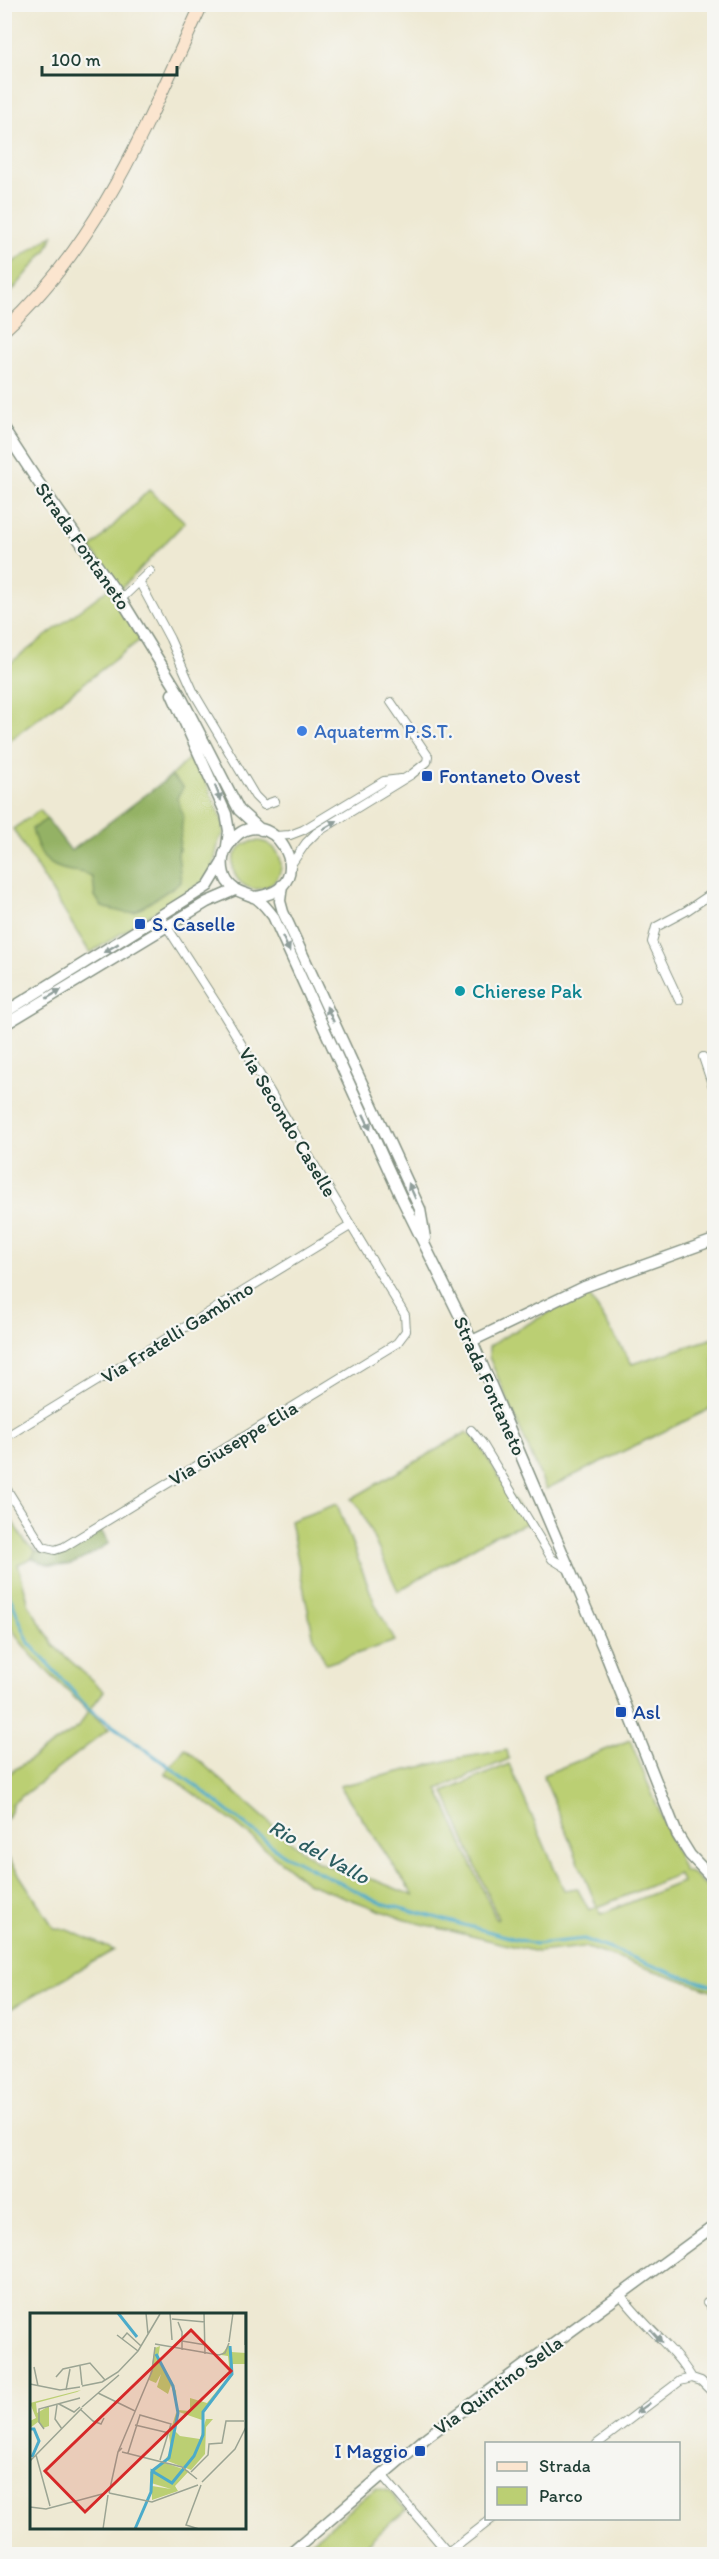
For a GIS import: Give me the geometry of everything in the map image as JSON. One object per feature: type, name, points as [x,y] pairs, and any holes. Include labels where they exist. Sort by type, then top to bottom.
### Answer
[{"type":"main road","points":[[4,339],[64,267],[97,219],[124,169],[202,4]]},
{"type":"main road","points":[[4,330],[23,314]]},
{"type":"street","name":"Strada Fontaneto","points":[[4,430],[121,599],[160,663]]},
{"type":"street","points":[[121,599],[150,571]]},
{"type":"street","points":[[139,581],[170,639],[194,693],[255,796],[264,805],[275,801]]},
{"type":"street","points":[[160,663],[180,695],[239,810],[261,830],[275,836],[287,849],[290,866]]},
{"type":"street","points":[[4,1013],[208,886],[223,863],[229,831],[226,814],[160,663]]},
{"type":"street","points":[[391,702],[428,756],[427,762],[316,833],[290,866],[282,885],[280,901],[283,912],[420,1209],[426,1247]]},
{"type":"street","points":[[275,836],[303,830],[384,781],[404,778]]},
{"type":"street","points":[[226,848],[240,834],[261,830]]},
{"type":"street","points":[[4,1025],[207,902],[235,890],[228,882],[223,863]]},
{"type":"street","points":[[254,897],[274,892],[282,885]]},
{"type":"street","name":"Strada Fontaneto","points":[[235,890],[254,897],[273,916],[472,1341],[570,1570],[677,1834],[690,1855],[714,1880]]},
{"type":"street","points":[[679,1000],[652,942],[656,927],[686,911],[714,892]]},
{"type":"street","name":"Via Secondo Caselle","points":[[160,916],[222,1012],[405,1315],[406,1331]]},
{"type":"street","points":[[703,1057],[714,1090]]},
{"type":"street","name":"Via Fratelli Gambino","points":[[4,1438],[350,1226]]},
{"type":"street","points":[[472,1341],[584,1287],[714,1240]]},
{"type":"street","name":"Via Giuseppe Elia","points":[[4,1485],[43,1547],[55,1550],[64,1547],[397,1343],[406,1331]]},
{"type":"street","points":[[471,1430],[482,1443],[552,1559],[570,1570]]},
{"type":"street","name":"Via Quintino Sella","points":[[290,2554],[428,2436],[714,2226]]},
{"type":"street","points":[[620,2294],[659,2340],[687,2367],[692,2378]]},
{"type":"street","points":[[707,2303],[714,2310]]},
{"type":"street","points":[[600,2442],[680,2381],[692,2378],[700,2381],[714,2394]]},
{"type":"street","points":[[382,2475],[449,2554],[491,2520]]},
{"type":"green space","points":[[53,235],[47,249],[5,300],[5,268]]},
{"type":"green space","points":[[149,490],[185,522],[120,590],[91,548]]},
{"type":"green space","points":[[109,588],[141,639],[5,744],[5,667]]},
{"type":"green space","points":[[194,753],[224,825],[224,834],[219,840],[213,868],[206,880],[90,953],[13,829],[40,810],[47,819],[32,829],[93,878],[95,896],[135,912],[181,882],[178,855],[182,816],[177,798],[183,787],[171,776]]},
{"type":"green space","points":[[171,776],[183,787],[177,798],[183,816],[178,855],[181,882],[135,912],[126,913],[102,907],[95,896],[93,878],[85,873],[54,866],[40,852],[32,829],[47,819],[71,851]]},
{"type":"green space","points":[[257,841],[274,848],[281,865],[274,882],[257,889],[240,882],[233,865],[240,848]]},
{"type":"green space","points":[[587,1292],[632,1364],[714,1338],[714,1407],[546,1489],[489,1357],[489,1347]]},
{"type":"green space","points":[[467,1432],[475,1438],[528,1523],[493,1536],[398,1591],[359,1507],[351,1499]]},
{"type":"green space","points":[[337,1504],[375,1604],[395,1641],[326,1664],[313,1635],[290,1521]]},
{"type":"green space","points":[[4,1509],[26,1543],[36,1551],[32,1558],[18,1564],[29,1605],[54,1646],[104,1691],[89,1711],[109,1729],[12,1804],[11,1812],[5,1820],[5,1776],[79,1727],[88,1711],[29,1653],[10,1626],[4,1611]]},
{"type":"green space","points":[[101,1531],[109,1543],[72,1564],[53,1566],[32,1558],[36,1551],[54,1554],[70,1550]]},
{"type":"green space","points":[[630,1740],[684,1871],[693,1874],[714,1893],[714,1991],[584,1947],[537,1952],[406,1920],[307,1883],[233,1822],[165,1773],[185,1748],[295,1845],[319,1863],[377,1881],[414,1896],[340,1786],[459,1758],[507,1750],[509,1759],[438,1789],[496,1919],[498,1918],[444,1792],[509,1764],[564,1890],[577,1888],[589,1910],[597,1907],[543,1775]],"holes":[[[679,1874],[682,1882],[601,1914],[598,1907]]]},
{"type":"green space","points":[[5,1853],[54,1928],[66,1929],[114,1950],[5,2012]]},
{"type":"green space","points":[[376,2488],[389,2491],[406,2510],[355,2554],[296,2554]]},
{"type":"waterway","name":"Rio del Vallo","points":[[4,1582],[29,1643],[89,1709],[199,1788],[281,1853],[378,1902],[535,1944],[584,1939],[675,1974],[714,1986]]},
{"type":"place","name":"Aquaterm P.S.T.","points":[[302,731]]},
{"type":"place","name":"Fontaneto Ovest","points":[[427,776]]},
{"type":"place","name":"S. Caselle","points":[[140,924]]},
{"type":"place","name":"Chierese Pak","points":[[460,991]]},
{"type":"place","name":"Asl","points":[[621,1712]]},
{"type":"place","name":"I Maggio","points":[[420,2451]]}]
